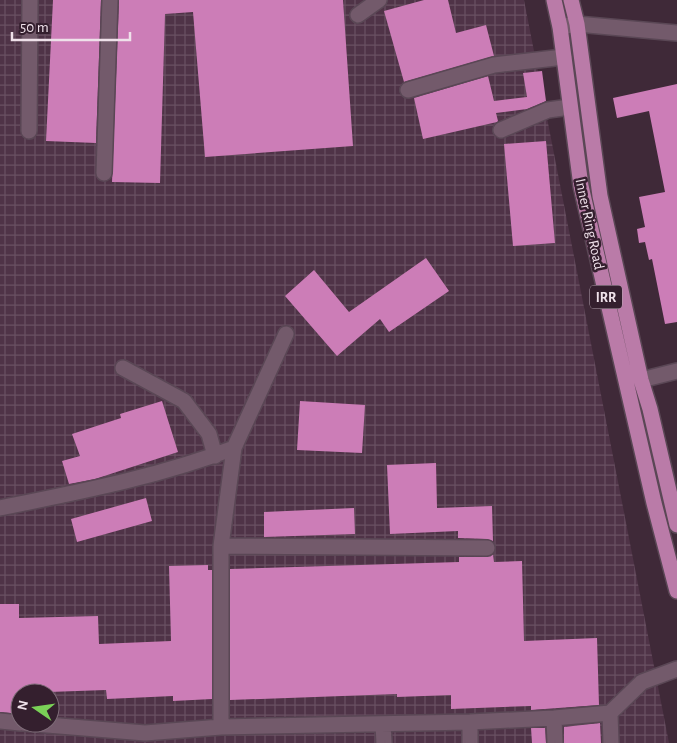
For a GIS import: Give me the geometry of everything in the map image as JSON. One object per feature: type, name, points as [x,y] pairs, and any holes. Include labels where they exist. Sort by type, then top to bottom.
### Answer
[{"type":"main road","name":"Inner Ring Road","points":[[554,0],[560,27],[580,186],[654,503],[677,591]]},
{"type":"main road","name":"Inner Ring Road","points":[[571,0],[600,196],[641,380],[650,409],[677,525]]},
{"type":"street","points":[[30,0],[30,131]]},
{"type":"street","points":[[104,174],[110,0]]},
{"type":"street","points":[[358,15],[379,0]]},
{"type":"street","points":[[560,27],[576,24],[677,33]]},
{"type":"street","points":[[408,90],[494,65],[564,56]]},
{"type":"street","points":[[501,130],[548,110],[570,107]]},
{"type":"street","points":[[221,727],[221,546],[234,448],[286,334]]},
{"type":"street","points":[[123,368],[184,401],[209,434],[215,456]]},
{"type":"street","points":[[641,380],[677,371]]},
{"type":"street","points":[[0,508],[105,487],[215,456],[234,448]]},
{"type":"street","points":[[221,546],[487,548]]},
{"type":"street","points":[[60,728],[145,738],[221,727],[470,722],[610,713],[642,682],[677,669]]},
{"type":"street","points":[[610,713],[611,743]]},
{"type":"street","points":[[554,718],[555,743]]},
{"type":"street","points":[[470,722],[470,743]]},
{"type":"street","points":[[383,724],[384,743]]},
{"type":"shaded area","points":[[0,0],[524,0],[669,743],[0,743]]},
{"type":"building","points":[[53,0],[101,0],[96,143],[46,141]]},
{"type":"building","points":[[119,0],[343,0],[353,146],[205,157],[193,12],[165,14],[160,183],[112,182]]},
{"type":"building","points":[[424,0],[448,0],[456,33],[486,25],[494,56],[404,82],[384,11]]},
{"type":"building","points":[[542,71],[546,101],[527,109],[496,113],[497,122],[423,139],[414,98],[488,76],[494,101],[527,97],[523,73]]},
{"type":"building","points":[[677,84],[677,322],[665,324],[652,259],[649,260],[645,242],[639,243],[637,229],[645,227],[639,197],[665,192],[649,111],[617,118],[613,98]]},
{"type":"building","points":[[546,141],[555,243],[513,246],[504,144]]},
{"type":"building","points":[[426,258],[449,291],[389,332],[380,319],[337,356],[285,296],[314,270],[349,312]]},
{"type":"building","points":[[162,401],[178,452],[95,479],[69,484],[62,461],[80,456],[72,434],[121,418],[120,414]]},
{"type":"building","points":[[300,401],[365,405],[362,453],[297,450]]},
{"type":"building","points":[[436,463],[437,508],[492,506],[493,541],[458,538],[458,531],[390,534],[387,465]]},
{"type":"building","points":[[146,498],[152,521],[77,542],[71,519]]},
{"type":"building","points":[[354,508],[355,534],[264,537],[264,512]]},
{"type":"building","points":[[493,554],[494,562],[522,561],[524,641],[597,638],[599,705],[531,710],[531,706],[451,709],[451,695],[397,697],[397,694],[230,700],[230,569],[459,562],[459,557],[487,557]]},
{"type":"building","points":[[208,565],[208,570],[212,570],[212,699],[173,701],[173,696],[107,699],[106,690],[60,692],[60,683],[10,683],[10,713],[0,712],[0,604],[19,604],[19,618],[98,616],[99,644],[171,641],[169,566]]},
{"type":"building","points":[[600,723],[601,743],[564,743],[564,727]]},
{"type":"building","points":[[531,728],[545,728],[546,743],[532,743]]}]
